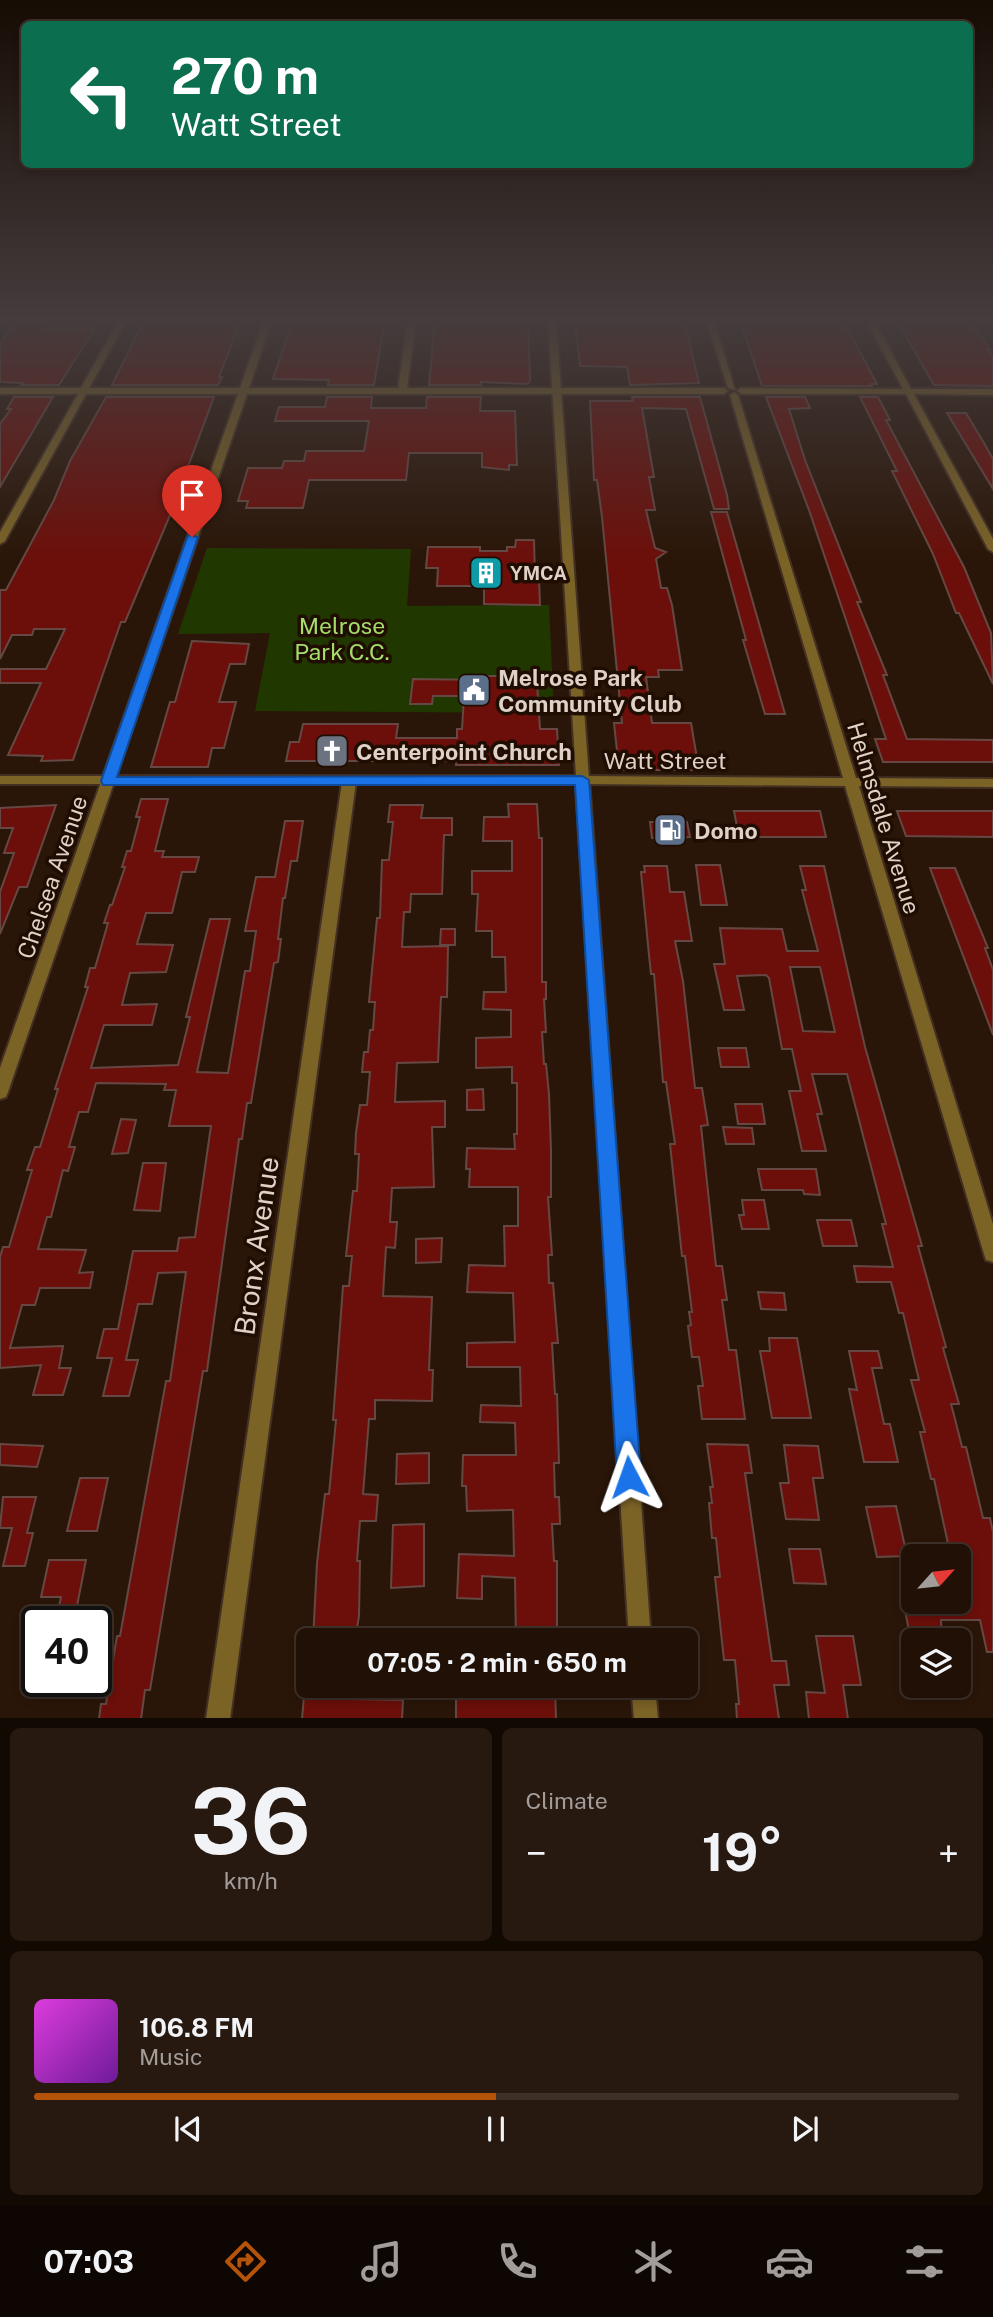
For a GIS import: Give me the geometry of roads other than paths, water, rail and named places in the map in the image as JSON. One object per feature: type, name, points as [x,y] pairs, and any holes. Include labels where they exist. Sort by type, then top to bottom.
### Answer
[{"type":"street","points":[[0,541],[79,400]]},
{"type":"street","name":"Chelsea Avenue","points":[[0,1091],[239,400]]},
{"type":"street","points":[[558,400],[639,1628]]},
{"type":"street","name":"Helmsdale Avenue","points":[[736,400],[993,1254]]},
{"type":"street","points":[[913,400],[993,549]]},
{"type":"street","name":"Watt Street","points":[[0,780],[993,783]]},
{"type":"street","name":"Bronx Avenue","points":[[218,1718],[349,782]]},
{"type":"street","points":[[644,1698],[646,1718]]},
{"type":"place","name":"YMCA","points":[[486,573]]},
{"type":"place","name":"Melrose Park Community Club","points":[[474,690]]},
{"type":"place","name":"Centerpoint Church","points":[[332,751]]},
{"type":"place","name":"Domo","points":[[670,830]]},
{"type":"park label","name":"Melrose Park C.C.","points":[[342,638]]}]
